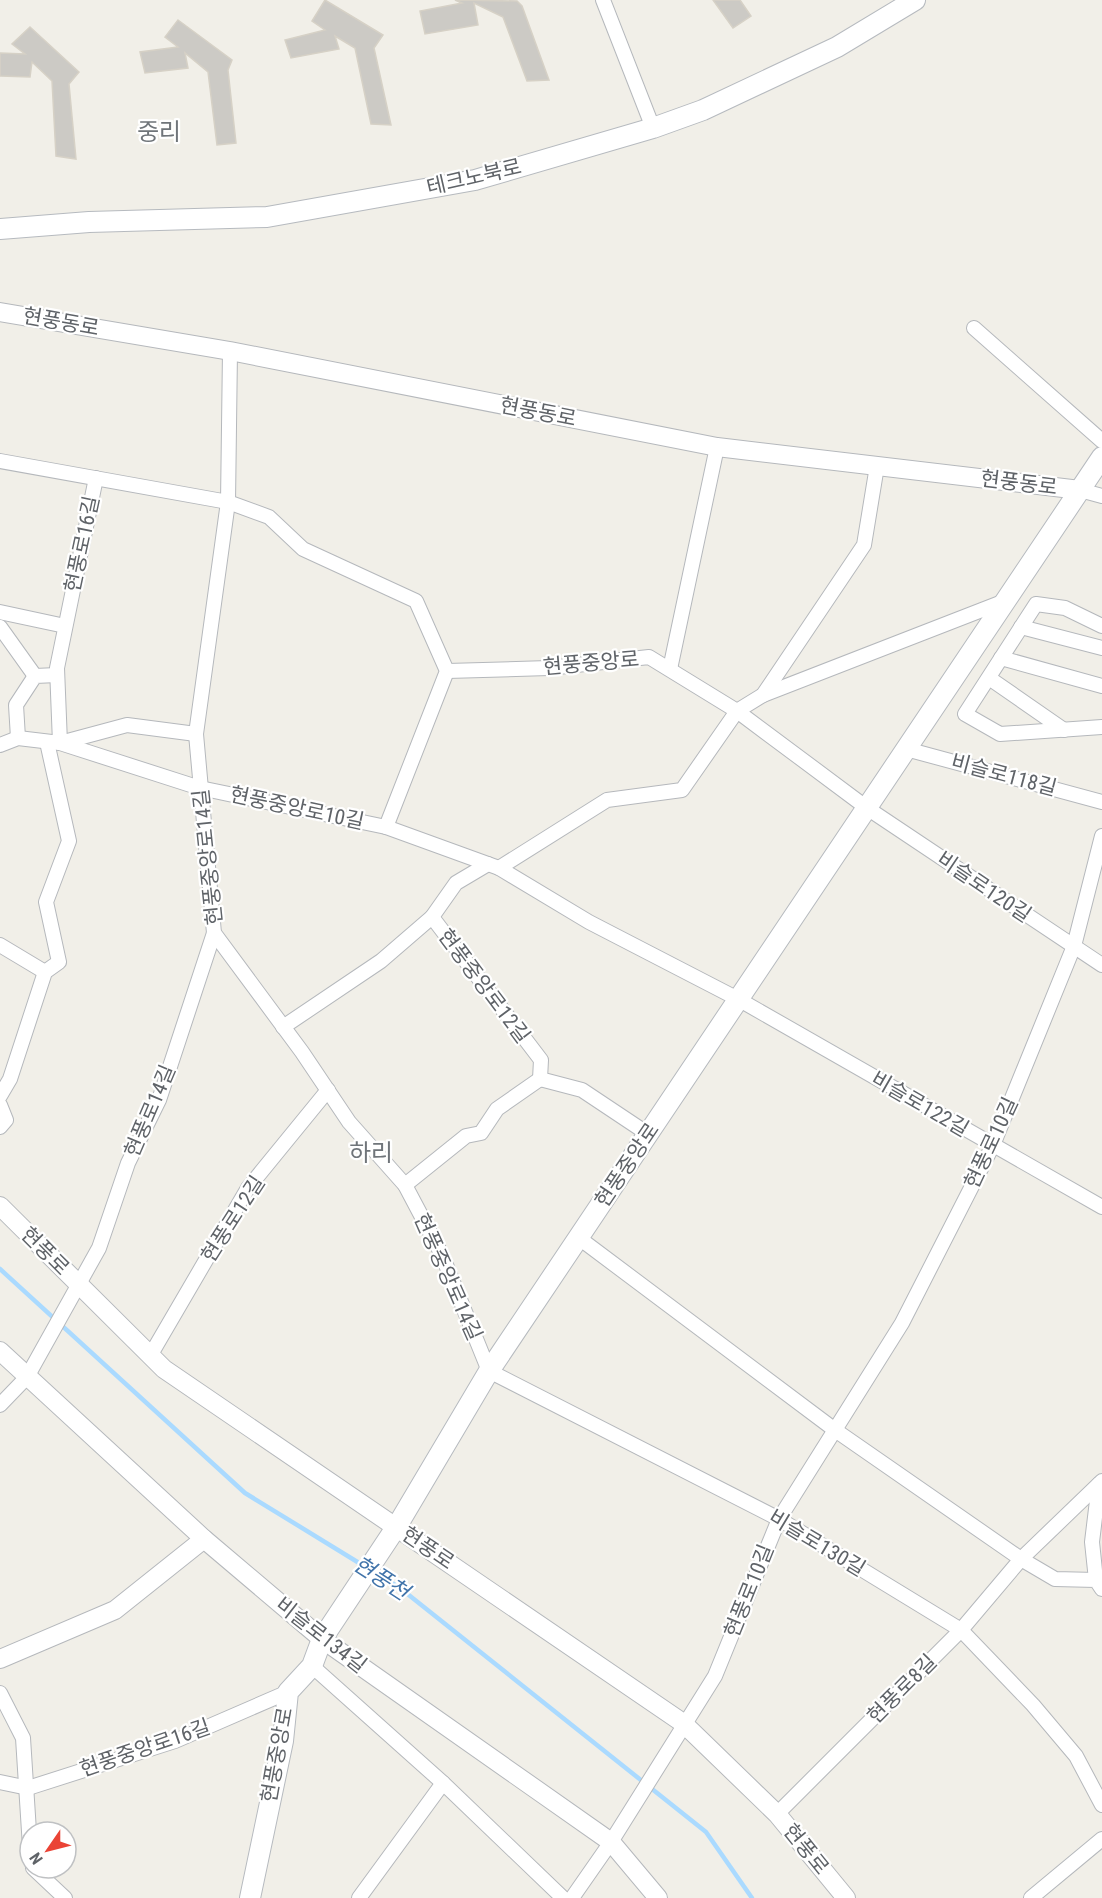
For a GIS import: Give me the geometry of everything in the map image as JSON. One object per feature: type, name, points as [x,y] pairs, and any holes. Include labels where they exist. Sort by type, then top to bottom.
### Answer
[{"type":"main road","name":"테크노북로","points":[[0,229],[89,222],[267,217],[475,180],[653,128],[703,110],[837,47],[915,0]]},
{"type":"main road","name":"현풍중앙로","points":[[250,1898],[283,1741],[288,1692],[312,1666],[328,1632],[397,1526],[489,1371],[1102,457]]},
{"type":"street","points":[[603,0],[653,128]]},
{"type":"street","name":"현풍동로","points":[[0,312],[230,351],[717,447],[1080,490]]},
{"type":"street","points":[[974,328],[1102,441]]},
{"type":"street","name":"현풍중앙로14길","points":[[230,351],[228,502],[196,734],[214,933],[284,1027],[349,1122],[405,1185],[442,1255],[489,1371]]},
{"type":"street","points":[[670,669],[717,447]]},
{"type":"street","points":[[0,461],[96,478]]},
{"type":"street","points":[[763,695],[864,545],[877,466]]},
{"type":"street","name":"현풍로16길","points":[[0,1096],[10,1079],[45,972],[59,962],[46,902],[69,841],[53,742],[57,675],[96,478],[228,502]]},
{"type":"street","points":[[1080,490],[1102,496]]},
{"type":"street","points":[[228,502],[269,517],[303,549],[416,602],[447,671],[386,827]]},
{"type":"street","points":[[432,917],[456,883],[493,866],[607,800],[682,790],[737,711],[763,695],[1005,601]]},
{"type":"street","points":[[1102,626],[1065,608],[1036,604],[965,714],[1000,734],[1102,727]]},
{"type":"street","points":[[0,612],[65,626]]},
{"type":"street","points":[[0,627],[35,676]]},
{"type":"street","points":[[1021,627],[1102,648]]},
{"type":"street","name":"현풍중앙로","points":[[447,671],[549,668],[649,657],[737,711],[867,808]]},
{"type":"street","points":[[1001,658],[1102,686]]},
{"type":"street","points":[[35,676],[57,675]]},
{"type":"street","points":[[18,738],[16,705],[35,676]]},
{"type":"street","points":[[989,678],[1064,730]]},
{"type":"street","name":"현풍중앙로10길","points":[[53,742],[128,725],[196,734]]},
{"type":"street","name":"현풍중앙로10길","points":[[0,745],[18,738],[53,742],[200,788],[386,827],[493,866],[589,922],[738,999]]},
{"type":"street","name":"비슬로118길","points":[[906,749],[1102,802]]},
{"type":"street","name":"비슬로120길","points":[[867,808],[1102,965]]},
{"type":"street","name":"현풍로10길","points":[[572,1898],[611,1842],[683,1723],[715,1676],[779,1519],[902,1323],[993,1145],[1074,946],[1102,836]]},
{"type":"street","name":"현풍중앙로12길","points":[[284,1027],[381,961],[432,917],[541,1059],[540,1079]]},
{"type":"street","name":"현풍로14길","points":[[0,1405],[27,1377],[99,1248],[128,1163],[159,1100],[214,933]]},
{"type":"street","points":[[0,945],[45,972]]},
{"type":"street","name":"비슬로122길","points":[[738,999],[1102,1207]]},
{"type":"street","points":[[405,1185],[466,1136],[481,1133],[497,1109],[540,1079],[582,1090],[648,1134]]},
{"type":"street","name":"현풍로12길","points":[[150,1356],[248,1188],[328,1090]]},
{"type":"street","points":[[0,1105],[6,1120],[0,1127]]},
{"type":"street","name":"현풍로","points":[[0,1206],[164,1369],[683,1723],[777,1814],[846,1898]]},
{"type":"street","points":[[579,1238],[835,1430],[1021,1559],[1054,1579],[1099,1584],[1092,1542],[1101,1482]]},
{"type":"street","name":"비슬로134길","points":[[0,1351],[204,1539],[611,1842],[658,1898]]},
{"type":"street","name":"비슬로130길","points":[[489,1371],[779,1519],[961,1630],[1055,1730],[1076,1756],[1096,1784],[1102,1805]]},
{"type":"street","name":"현풍로8길","points":[[777,1814],[961,1630],[1021,1559],[1101,1482]]},
{"type":"street","points":[[0,1659],[115,1610],[204,1539]]},
{"type":"street","points":[[312,1666],[443,1783],[563,1898]]},
{"type":"street","name":"현풍중앙로16길","points":[[0,1782],[28,1788],[175,1741],[288,1692]]},
{"type":"street","points":[[0,1693],[23,1738],[29,1820]]},
{"type":"street","points":[[358,1898],[443,1783]]},
{"type":"street","points":[[1031,1898],[1102,1839]]},
{"type":"street","points":[[46,1880],[65,1898]]},
{"type":"building","points":[[325,0],[383,35],[374,48],[391,125],[371,124],[355,48],[335,36],[339,49],[291,58],[285,40],[325,30],[312,21]]},
{"type":"building","points":[[455,0],[517,1],[522,6],[549,80],[527,81],[503,17],[474,3],[478,25],[425,34],[420,11],[462,3]]},
{"type":"building","points":[[713,0],[740,0],[751,16],[733,28]]},
{"type":"building","points":[[178,20],[232,60],[228,70],[236,143],[217,145],[208,72],[185,53],[188,68],[145,73],[140,52],[178,47],[165,37]]},
{"type":"building","points":[[30,27],[79,72],[69,84],[76,159],[56,156],[52,81],[32,62],[30,77],[0,76],[0,53],[25,54],[12,44]]},
{"type":"waterway","name":"현풍천","points":[[0,1269],[245,1493],[364,1566]]},
{"type":"waterway","name":"현풍천","points":[[374,1572],[400,1588],[706,1832],[752,1898]]},
{"type":"district","name":"중리","points":[[159,132]]},
{"type":"district","name":"하리","points":[[371,1153]]}]
